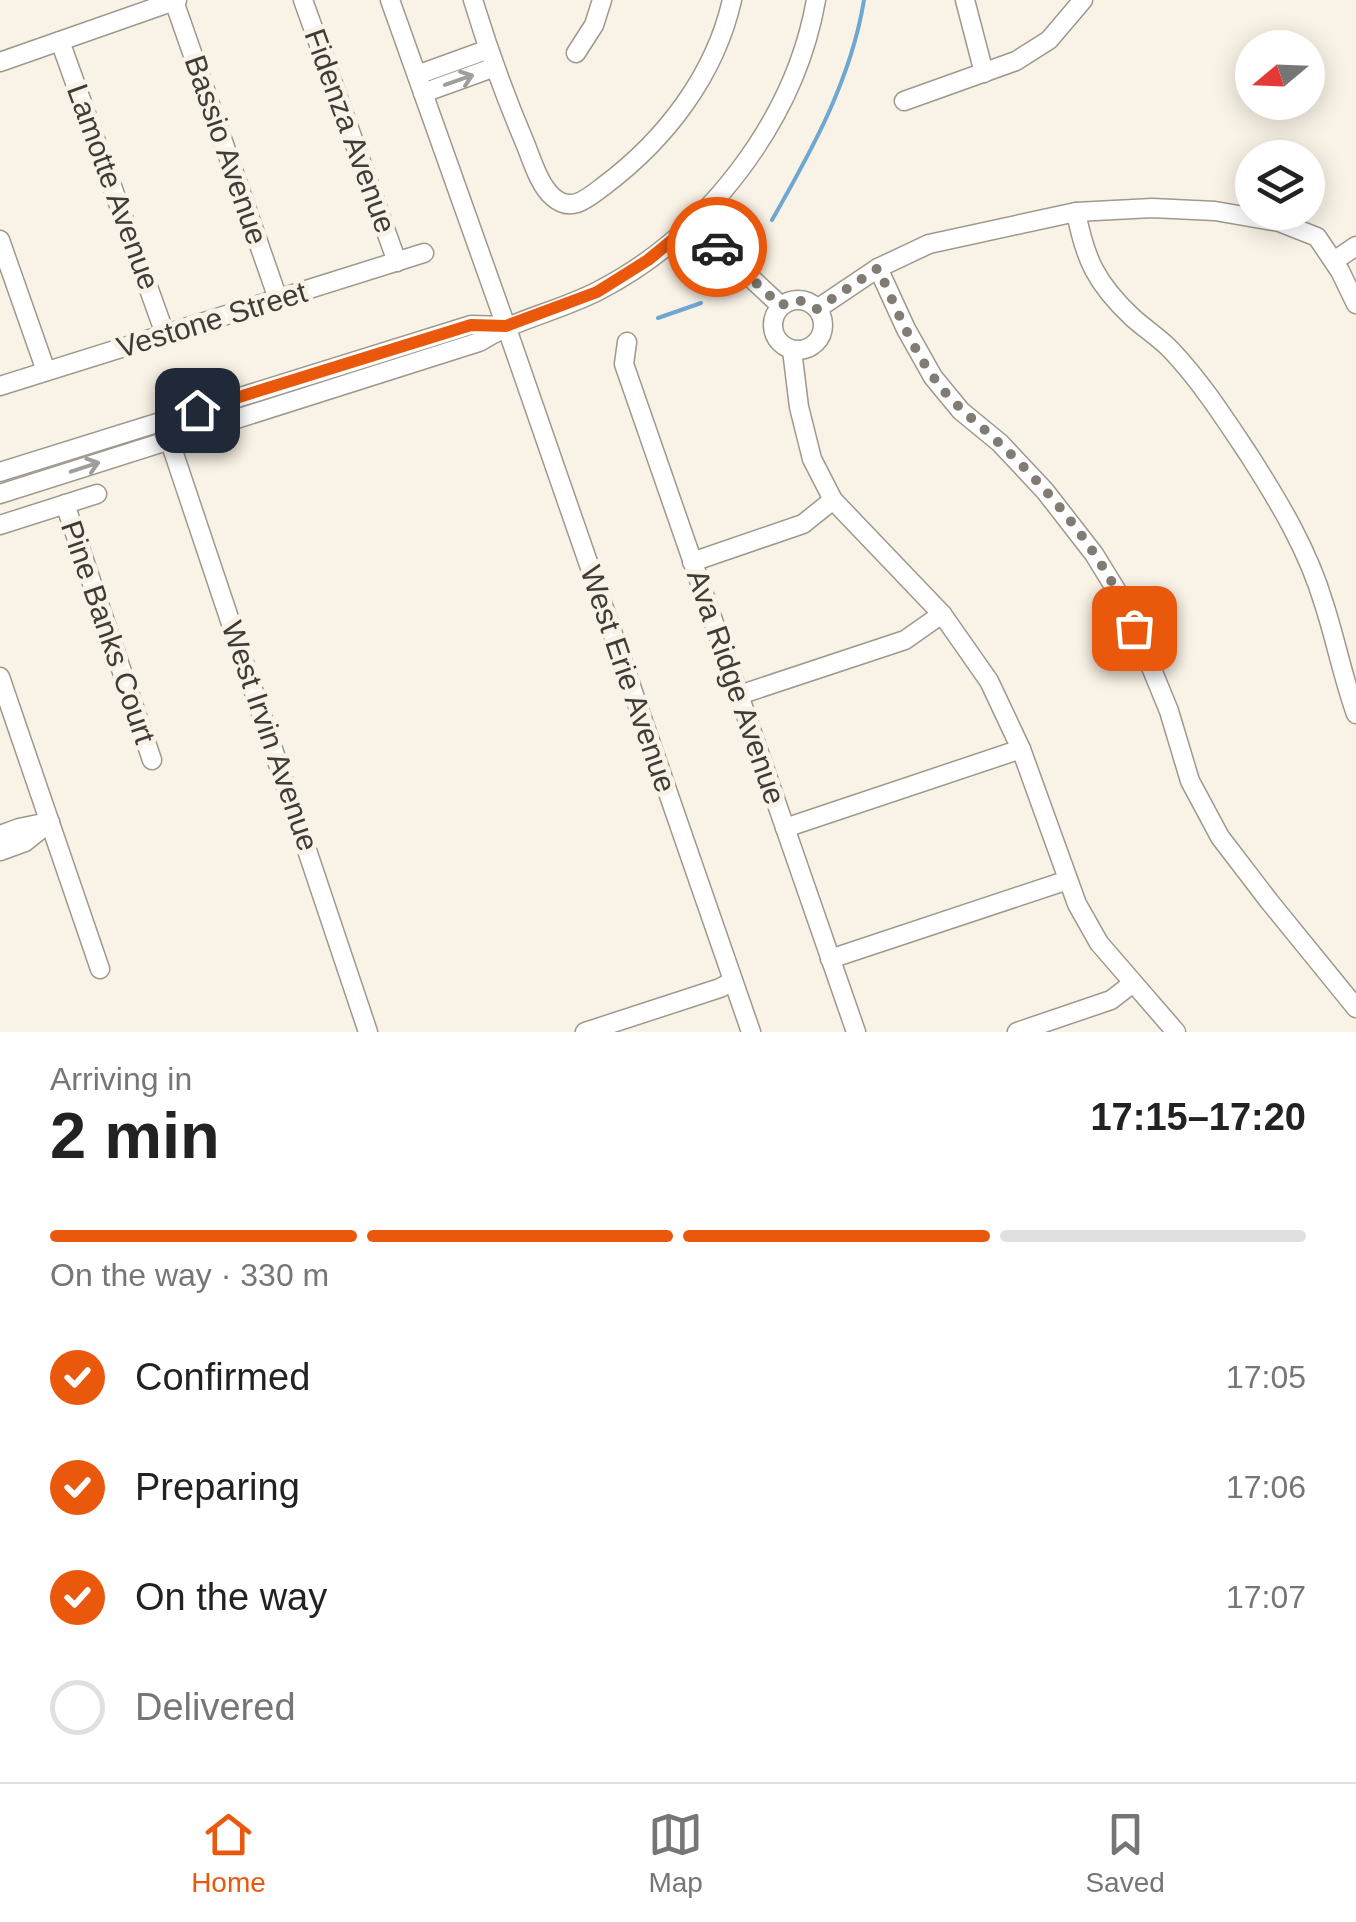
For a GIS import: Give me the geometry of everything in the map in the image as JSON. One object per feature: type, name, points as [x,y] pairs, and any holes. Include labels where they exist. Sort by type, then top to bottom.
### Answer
[{"type":"street","name":"Fidenza Avenue","points":[[303,0],[396,262]]},
{"type":"street","name":"West Erie Avenue","points":[[390,0],[751,1032]]},
{"type":"street","points":[[473,0],[540,179],[558,201],[573,205],[623,172],[676,118],[707,68],[732,0]]},
{"type":"street","points":[[576,53],[594,26],[602,0]]},
{"type":"street","points":[[0,494],[479,342],[506,326],[597,292],[648,260],[692,224],[736,175],[762,138],[799,65],[816,0]]},
{"type":"street","points":[[966,0],[984,74]]},
{"type":"street","points":[[904,100],[1016,60],[1048,40],[1083,0]]},
{"type":"street","points":[[0,62],[176,1]]},
{"type":"street","name":"Bassio Avenue","points":[[176,1],[278,299]]},
{"type":"street","name":"Lamotte Avenue","points":[[60,41],[165,334]]},
{"type":"street","points":[[420,84],[492,58]]},
{"type":"street","points":[[817,309],[878,268],[929,244],[1076,212],[1152,208],[1216,211],[1279,222],[1316,237],[1334,261],[1356,304]]},
{"type":"street","points":[[1076,212],[1083,248],[1099,281],[1131,316],[1170,348],[1207,392],[1300,541],[1324,603],[1356,714]]},
{"type":"street","points":[[692,224],[781,306]]},
{"type":"street","points":[[0,240],[46,371]]},
{"type":"street","points":[[1334,261],[1356,246]]},
{"type":"street","name":"Vestone Street","points":[[0,386],[424,253]]},
{"type":"street","points":[[878,268],[933,377],[961,411],[1046,491],[1094,554],[1126,606],[1169,711],[1190,781],[1220,837],[1356,1008]]},
{"type":"street","points":[[800,300],[817,309],[822,319],[821,337],[806,350],[792,350],[780,344],[773,332],[774,318],[781,306],[800,300]]},
{"type":"street","points":[[0,472],[471,325],[506,326]]},
{"type":"street","name":"Ava Ridge Avenue","points":[[628,342],[624,364],[856,1032]]},
{"type":"street","points":[[792,350],[799,407],[812,459],[833,500],[942,614],[989,681],[1021,749],[1077,904],[1099,943],[1176,1032]]},
{"type":"street","name":"West Irvin Avenue","points":[[163,421],[368,1032]]},
{"type":"street","points":[[0,526],[96,494]]},
{"type":"street","points":[[692,562],[803,524],[833,500]]},
{"type":"street","name":"Pine Banks Court","points":[[64,504],[152,760]]},
{"type":"street","points":[[738,695],[905,640],[942,614]]},
{"type":"street","points":[[0,677],[100,969]]},
{"type":"street","points":[[785,828],[1021,749]]},
{"type":"street","points":[[0,834],[50,822]]},
{"type":"street","points":[[0,851],[25,842],[50,822]]},
{"type":"street","points":[[830,959],[1068,880]]},
{"type":"street","points":[[584,1032],[733,982]]},
{"type":"street","points":[[1018,1032],[1111,1000],[1133,982]]},
{"type":"waterway","points":[[772,220],[840,86],[864,0]]},
{"type":"waterway","points":[[658,318],[701,303]]},
{"type":"way so far","points":[[717,247],[781,306],[800,300],[817,309],[878,268],[933,377],[961,411],[1046,491],[1094,554],[1126,606],[1134,628]]},
{"type":"route","points":[[197,410],[471,325],[506,326],[544,314],[614,282],[692,224],[717,247]]}]
